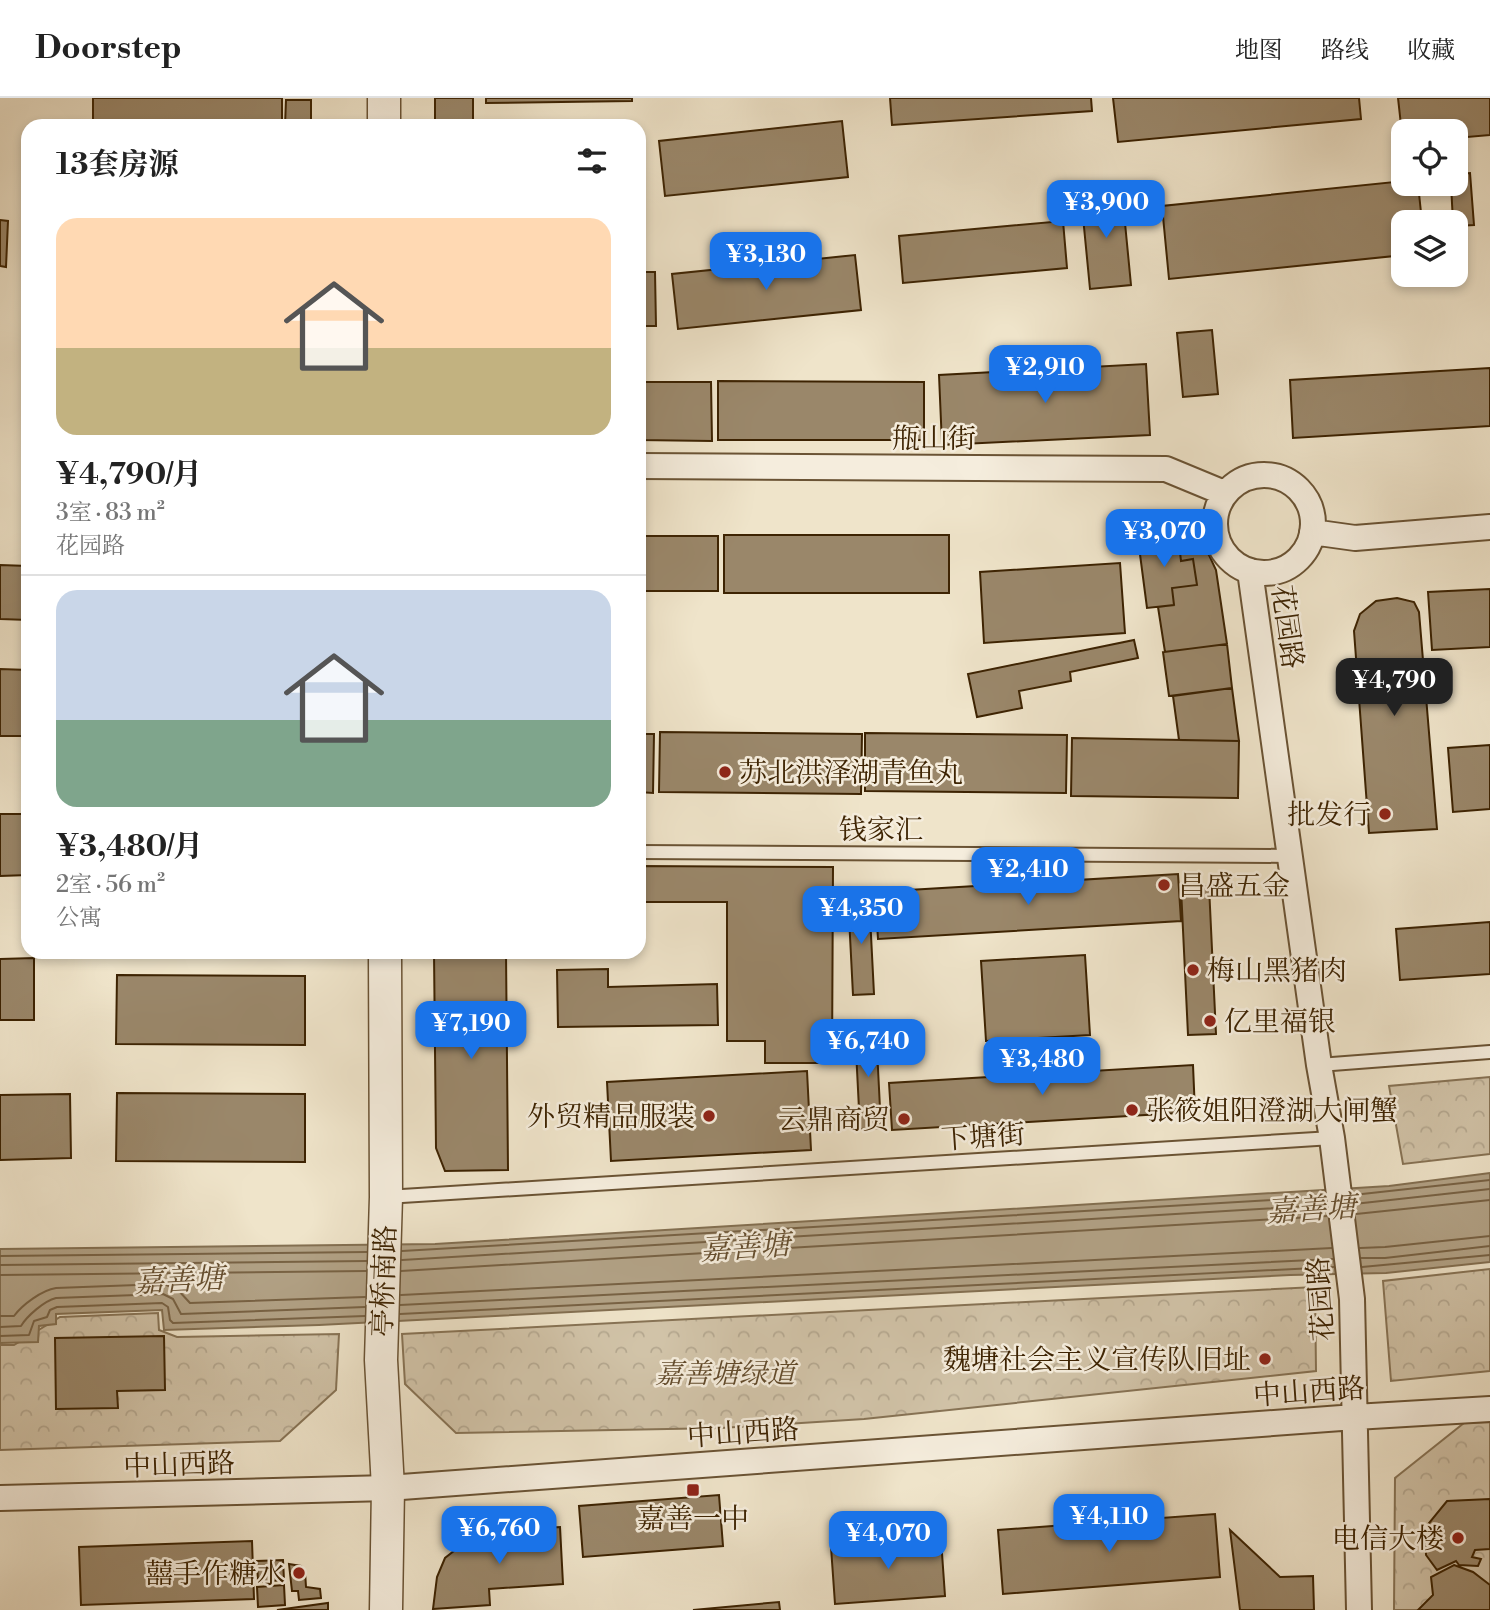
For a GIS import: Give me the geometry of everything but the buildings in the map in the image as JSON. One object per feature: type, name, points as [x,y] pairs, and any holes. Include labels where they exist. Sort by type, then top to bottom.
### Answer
[{"type":"street","points":[[384,98],[384,119]]},
{"type":"street","name":"甁山街","points":[[646,467],[1166,469],[1224,493]]},
{"type":"street","points":[[1267,474],[1283,478],[1296,486],[1307,499],[1312,515],[1312,532],[1307,547],[1296,561],[1282,569],[1266,573],[1250,571],[1235,564],[1224,553],[1216,538],[1215,515],[1224,493],[1236,483],[1251,476],[1267,474]]},
{"type":"street","points":[[1312,532],[1355,538],[1490,527]]},
{"type":"street","name":"花园路","points":[[1250,571],[1319,1065],[1332,1138],[1352,1299],[1359,1610]]},
{"type":"street","name":"亭桥南路","points":[[385,959],[386,1198],[381,1360],[388,1488],[386,1610]]},
{"type":"street","name":"中山西路","points":[[0,1498],[388,1488],[1490,1409]]},
{"type":"lane","name":"钱家汇","points":[[646,852],[1291,856]]},
{"type":"lane","points":[[1319,1065],[1490,1052]]},
{"type":"lane","name":"下塘街","points":[[386,1198],[1332,1138]]},
{"type":"green space","points":[[1490,1077],[1490,1154],[1403,1164],[1389,1086]]},
{"type":"green space","points":[[1490,1269],[1490,1371],[1391,1381],[1383,1281]]},
{"type":"green space","name":"嘉善塘绿道","points":[[1315,1287],[1316,1371],[864,1419],[721,1428],[456,1433],[405,1384],[402,1334]]},
{"type":"green space","points":[[158,1313],[159,1330],[177,1337],[339,1334],[336,1390],[280,1441],[0,1450],[0,1345],[14,1345],[60,1317]]},
{"type":"green space","points":[[1490,1422],[1490,1610],[1394,1610],[1395,1478],[1464,1423]]},
{"type":"water","name":"嘉善塘","points":[[1490,1173],[1490,1262],[1386,1273],[1290,1275],[319,1325],[164,1330],[162,1310],[56,1314],[56,1324],[39,1326],[38,1342],[0,1343],[0,1249],[435,1244],[1389,1186]]},
{"type":"place","name":"苏北洪泽湖青鱼丸","points":[[725,772]]},
{"type":"place","name":"批发行","points":[[1385,814]]},
{"type":"place","name":"昌盛五金","points":[[1164,885]]},
{"type":"place","name":"梅山黑猪肉","points":[[1193,970]]},
{"type":"place","name":"亿里福银","points":[[1210,1021]]},
{"type":"place","name":"张筱姐阳澄湖大闸蟹","points":[[1132,1110]]},
{"type":"place","name":"外贸精品服装","points":[[709,1116]]},
{"type":"place","name":"云鼎商贸","points":[[904,1119]]},
{"type":"place","name":"魏塘社会主义宣传队旧址","points":[[1265,1359]]},
{"type":"place","name":"嘉善一中","points":[[693,1490]]},
{"type":"place","name":"电信大楼","points":[[1458,1538]]},
{"type":"place","name":"囍手作糖水","points":[[299,1573]]}]
